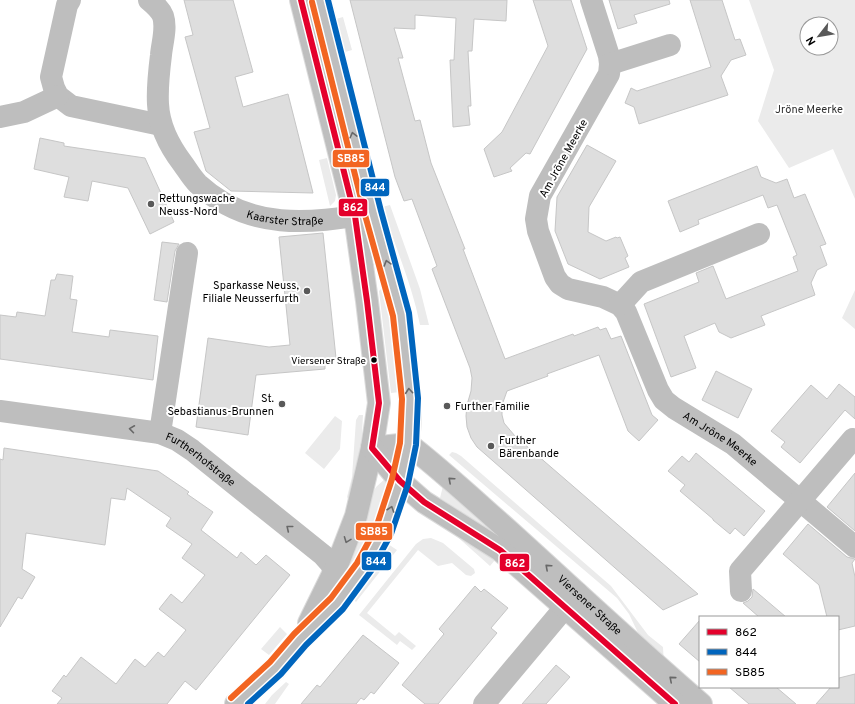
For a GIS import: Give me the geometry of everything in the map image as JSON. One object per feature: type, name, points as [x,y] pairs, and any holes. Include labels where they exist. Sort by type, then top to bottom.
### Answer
[{"type":"main road","points":[[70,0],[67,5],[51,77],[58,96],[71,106],[161,125]]},
{"type":"main road","name":"Kaarster Straße","points":[[149,0],[157,6],[165,24],[159,74],[158,104],[161,125],[176,155],[196,183],[219,201],[244,213],[276,220],[326,220],[364,215]]},
{"type":"main road","points":[[236,704],[276,668],[300,640],[338,603],[364,567],[383,532],[400,482],[408,444],[410,399],[401,315],[393,284],[364,215],[301,0]]},
{"type":"main road","points":[[300,640],[336,568],[356,516],[372,448],[379,403],[367,301],[364,215],[320,0]]},
{"type":"main road","points":[[591,0],[609,56],[610,64],[670,45]]},
{"type":"main road","name":"Am Jröne Meerke","points":[[610,64],[609,74],[540,196],[536,219],[538,231],[555,276],[560,284],[568,289],[603,297],[620,305],[626,312],[658,390],[664,400],[674,408],[733,444],[855,547]]},
{"type":"main road","points":[[0,117],[24,112],[58,96]]},
{"type":"main road","points":[[620,305],[641,282],[759,234]]},
{"type":"main road","points":[[160,433],[187,253]]},
{"type":"main road","name":"Furtherhofstraße","points":[[0,411],[160,433],[177,440],[192,450],[320,552],[336,568]]},
{"type":"main road","points":[[741,591],[740,571],[853,439]]},
{"type":"main road","points":[[372,448],[408,444]]},
{"type":"main road","name":"Viersener Straße","points":[[408,444],[439,469],[675,704]]},
{"type":"main road","name":"Viersener Straße","points":[[372,448],[400,482],[424,502],[500,550],[571,600],[640,651],[701,704]]},
{"type":"main road","points":[[336,568],[341,583],[338,603]]},
{"type":"main road","points":[[484,704],[571,600]]},
{"type":"green space","name":"Jröne Meerke","points":[[749,0],[855,0],[855,199],[833,149],[789,168],[758,121],[774,70]]},
{"type":"green space","points":[[343,17],[352,50],[345,52],[336,19]]},
{"type":"green space","points":[[327,158],[336,195],[335,201],[330,206],[319,160]]},
{"type":"green space","points":[[390,205],[420,289],[429,325],[420,325],[408,280],[382,207]]},
{"type":"green space","points":[[382,288],[384,289],[388,298],[400,392],[391,393],[379,291]]},
{"type":"green space","points":[[855,290],[855,329],[842,318]]},
{"type":"green space","points":[[359,415],[363,415],[361,451],[349,501],[347,497],[352,477],[356,420]]},
{"type":"green space","points":[[335,416],[342,421],[340,449],[324,469],[305,453]]},
{"type":"green space","points":[[452,452],[461,456],[611,586],[648,635],[663,647],[664,666],[641,639],[629,614],[617,598],[449,455]]},
{"type":"green space","points":[[386,478],[389,482],[380,512],[367,541],[353,566],[348,563],[369,500],[376,487]]},
{"type":"green space","points":[[443,486],[492,528],[490,531],[440,498]]},
{"type":"green space","points":[[453,533],[495,560],[490,566]]},
{"type":"green space","points":[[431,538],[443,543],[474,569],[475,573],[471,576],[466,575],[452,563],[438,566],[418,550],[367,613],[395,636],[399,632],[416,646],[412,650],[400,641],[397,645],[359,615],[416,544],[423,539]]},
{"type":"green space","points":[[388,544],[397,550],[356,602],[354,600],[369,579]]},
{"type":"green space","points":[[280,627],[287,634],[269,655],[261,649]]},
{"type":"green space","points":[[286,682],[289,684],[275,704],[265,704],[272,695]]},
{"type":"building","points":[[184,0],[233,0],[253,72],[235,77],[243,107],[288,94],[313,193],[231,191],[206,171],[194,132],[210,128],[185,37],[193,35]]},
{"type":"building","points":[[350,0],[507,0],[506,21],[474,19],[472,51],[468,51],[471,106],[468,106],[470,125],[453,127],[450,60],[454,60],[456,18],[415,15],[415,29],[394,28],[403,58],[398,58],[415,121],[420,120],[431,163],[465,249],[463,249],[505,359],[573,334],[574,336],[598,327],[600,330],[606,328],[611,339],[621,336],[652,415],[658,420],[639,441],[628,431],[599,355],[547,374],[548,376],[507,391],[502,405],[504,423],[515,436],[698,594],[663,610],[477,447],[471,438],[467,427],[466,416],[471,391],[472,378],[470,368],[432,269],[437,266],[412,199],[404,201],[395,177]]},
{"type":"building","points":[[533,0],[571,0],[587,49],[530,154],[526,153],[510,168],[512,171],[494,177],[484,149],[502,132],[548,46]]},
{"type":"building","points":[[609,0],[669,0],[670,4],[634,15],[637,23],[618,29]]},
{"type":"building","points":[[690,0],[722,0],[735,40],[740,39],[746,55],[731,60],[721,76],[728,95],[639,124],[634,107],[625,103],[631,88],[637,91],[711,67]]},
{"type":"building","name":"Rettungswache Neuss-Nord","points":[[40,138],[64,143],[64,146],[145,158],[174,222],[150,234],[128,188],[92,181],[88,201],[64,197],[69,177],[34,169]]},
{"type":"building","points":[[587,145],[616,161],[589,207],[588,232],[606,241],[620,237],[628,256],[625,258],[629,267],[600,279],[568,264],[555,231],[557,197]]},
{"type":"building","points":[[757,166],[761,177],[776,183],[787,179],[794,198],[805,194],[826,244],[820,246],[827,265],[817,270],[811,283],[815,295],[761,316],[765,325],[731,338],[719,332],[715,323],[684,336],[696,368],[671,377],[644,304],[699,282],[696,273],[713,266],[726,299],[798,271],[793,257],[797,255],[777,205],[768,208],[763,195],[698,220],[699,224],[680,232],[668,201]]},
{"type":"building","points":[[323,233],[336,358],[325,359],[325,369],[256,375],[248,435],[196,427],[208,338],[269,347],[290,345],[279,237]]},
{"type":"building","points":[[162,242],[179,244],[175,251],[167,302],[154,300]]},
{"type":"building","points":[[57,274],[73,276],[70,299],[77,300],[72,332],[109,337],[110,330],[158,336],[153,380],[0,359],[0,315],[16,317],[17,312],[45,316],[51,280],[55,280]]},
{"type":"building","points":[[716,371],[752,389],[738,418],[702,400]]},
{"type":"building","points":[[839,384],[855,397],[855,419],[845,410],[800,463],[781,447],[785,442],[771,431],[811,385],[827,399]]},
{"type":"building","points":[[4,448],[158,471],[189,492],[187,494],[213,512],[201,530],[237,558],[241,552],[256,565],[266,555],[290,575],[196,690],[185,681],[167,704],[57,704],[62,698],[52,691],[64,675],[66,677],[81,657],[116,684],[135,659],[145,667],[158,652],[164,657],[186,630],[159,609],[171,594],[182,603],[205,575],[182,558],[192,544],[166,526],[171,518],[127,488],[125,500],[111,498],[105,545],[26,533],[22,569],[35,577],[22,599],[18,597],[0,627],[0,459],[3,460]]},
{"type":"building","points":[[696,453],[765,511],[744,536],[735,528],[730,534],[713,520],[680,491],[685,485],[668,471],[682,456],[689,462]]},
{"type":"building","points":[[855,473],[855,531],[827,507]]},
{"type":"building","points":[[808,524],[847,557],[855,559],[852,563],[855,577],[855,626],[839,630],[839,616],[827,616],[819,585],[783,554]]},
{"type":"building","points":[[475,586],[481,592],[484,589],[508,608],[491,628],[497,633],[438,704],[425,704],[402,685],[444,634],[439,629]]},
{"type":"building","points":[[753,589],[785,616],[758,616],[743,603],[752,597]]},
{"type":"building","points":[[699,621],[699,661],[679,644]]},
{"type":"building","points":[[363,635],[399,663],[374,694],[371,692],[364,700],[361,698],[356,704],[301,704],[317,685],[320,687]]},
{"type":"building","points":[[556,665],[570,677],[546,704],[522,704]]},
{"type":"building","points":[[855,674],[855,704],[816,704],[830,688],[839,688],[839,678]]},
{"type":"building","points":[[730,688],[777,688],[796,704],[749,704]]},
{"type":"transit line","name":"862","points":[[301,0],[355,216],[379,403],[372,448],[400,481],[424,502],[500,550],[675,704]]},
{"type":"transit line","name":"844","points":[[248,704],[281,674],[306,645],[343,609],[371,571],[391,534],[408,484],[416,445],[418,398],[409,313],[381,211],[328,0]]},
{"type":"transit line","name":"SB85","points":[[231,698],[270,662],[294,634],[331,598],[357,563],[376,528],[392,479],[400,443],[402,399],[393,316],[365,215],[312,2]]},
{"type":"place","name":"Rettungswache Neuss-Nord","points":[[151,204]]},
{"type":"place","name":"Sparkasse Neuss, Filiale Neusserfurth","points":[[307,291]]},
{"type":"place","name":"Viersener Straße","points":[[374,360]]},
{"type":"place","name":"St. Sebastianus-Brunnen","points":[[282,404]]},
{"type":"place","name":"Further Familie","points":[[447,406]]},
{"type":"place","name":"Further Bärenbande","points":[[491,446]]}]
